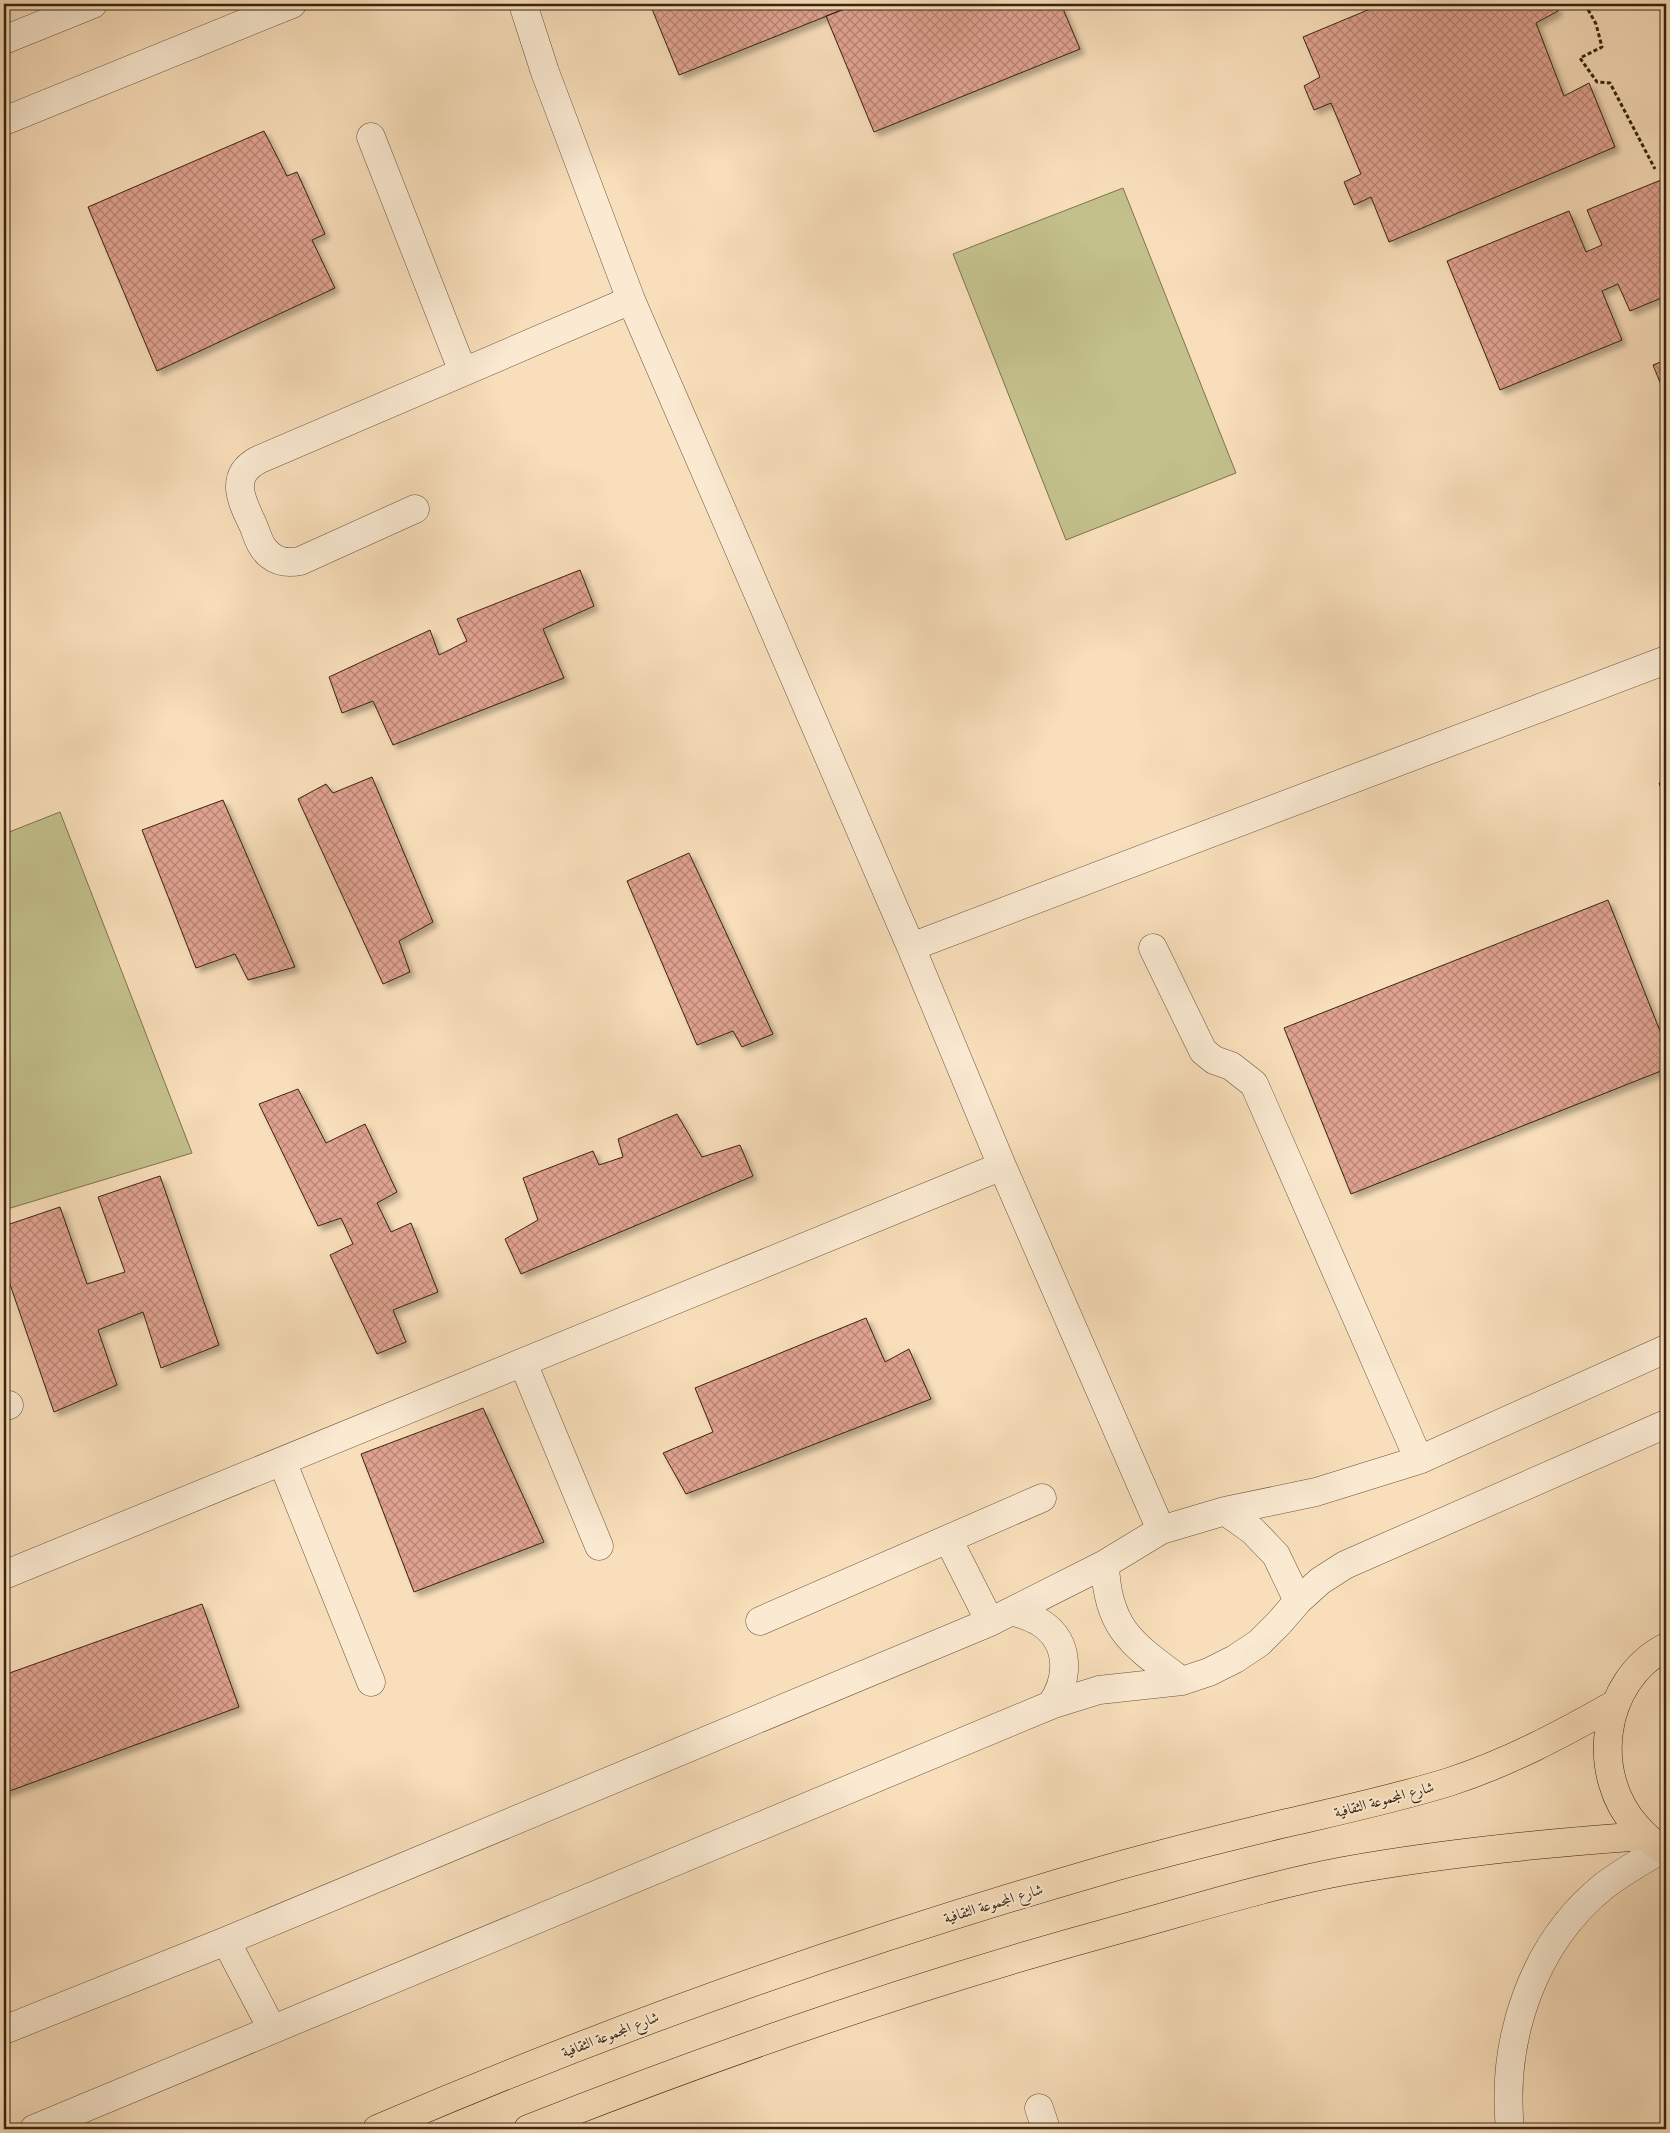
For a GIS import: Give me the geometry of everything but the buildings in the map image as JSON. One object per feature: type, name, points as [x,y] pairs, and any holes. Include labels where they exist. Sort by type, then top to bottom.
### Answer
[{"type":"main road","points":[[1658,1845],[1629,1818],[1617,1797],[1610,1774],[1607,1750],[1608,1727],[1615,1704],[1632,1675],[1657,1652],[1666,1647]]},
{"type":"main road","name":"شارع المجموعة الثقافية","points":[[377,2129],[538,2062],[657,2016],[879,1938],[991,1903],[1217,1839],[1391,1798],[1450,1781],[1507,1760],[1554,1738],[1615,1704]]},
{"type":"main road","points":[[528,2129],[722,2055],[844,2013],[967,1973],[1214,1903],[1339,1872],[1400,1861],[1522,1845],[1658,1845]]},
{"type":"street","points":[[4,40],[93,4]]},
{"type":"street","points":[[4,120],[292,4]]},
{"type":"street","points":[[523,4],[544,72],[631,300],[911,947],[1002,1166],[1161,1530]]},
{"type":"street","points":[[371,136],[463,372]]},
{"type":"street","points":[[415,509],[300,561],[286,562],[273,558],[263,548],[242,501],[240,480],[247,468],[258,460],[631,300]]},
{"type":"street","points":[[911,947],[1666,660]]},
{"type":"street","points":[[1153,948],[1202,1051],[1214,1060],[1231,1066],[1254,1084],[1420,1460]]},
{"type":"street","points":[[4,1575],[1002,1166]]},
{"type":"street","points":[[4,2030],[226,1941],[1001,1616],[1105,1564],[1161,1530],[1225,1510],[1316,1492],[1420,1460],[1666,1350]]},
{"type":"street","points":[[522,1362],[599,1546]]},
{"type":"street","points":[[34,2129],[1051,1705],[1099,1690],[1182,1681],[1209,1672],[1259,1643],[1280,1623],[1298,1601],[1320,1581],[1345,1565],[1666,1424]]},
{"type":"street","points":[[282,1461],[371,1682]]},
{"type":"street","points":[[760,1621],[1042,1498]]},
{"type":"street","points":[[1225,1510],[1253,1531],[1276,1555],[1298,1601]]},
{"type":"street","points":[[948,1539],[1001,1616],[1042,1624],[1053,1634],[1061,1647],[1064,1662],[1064,1678],[1060,1692],[1051,1705]]},
{"type":"street","points":[[1105,1564],[1106,1588],[1112,1610],[1123,1631],[1139,1649],[1182,1681]]},
{"type":"street","points":[[1510,2129],[1507,2104],[1508,2069],[1514,2035],[1524,2001],[1538,1969],[1561,1932],[1578,1912],[1603,1887],[1658,1845]]},
{"type":"street","points":[[226,1941],[272,2029]]},
{"type":"path","points":[[1585,4],[1596,24],[1602,46],[1580,58],[1597,82],[1610,83],[1655,169]]},
{"type":"shaded area","points":[[1123,188],[1236,473],[1066,540],[953,254]]},
{"type":"shaded area","points":[[60,812],[192,1153],[4,1210],[4,834]]}]
